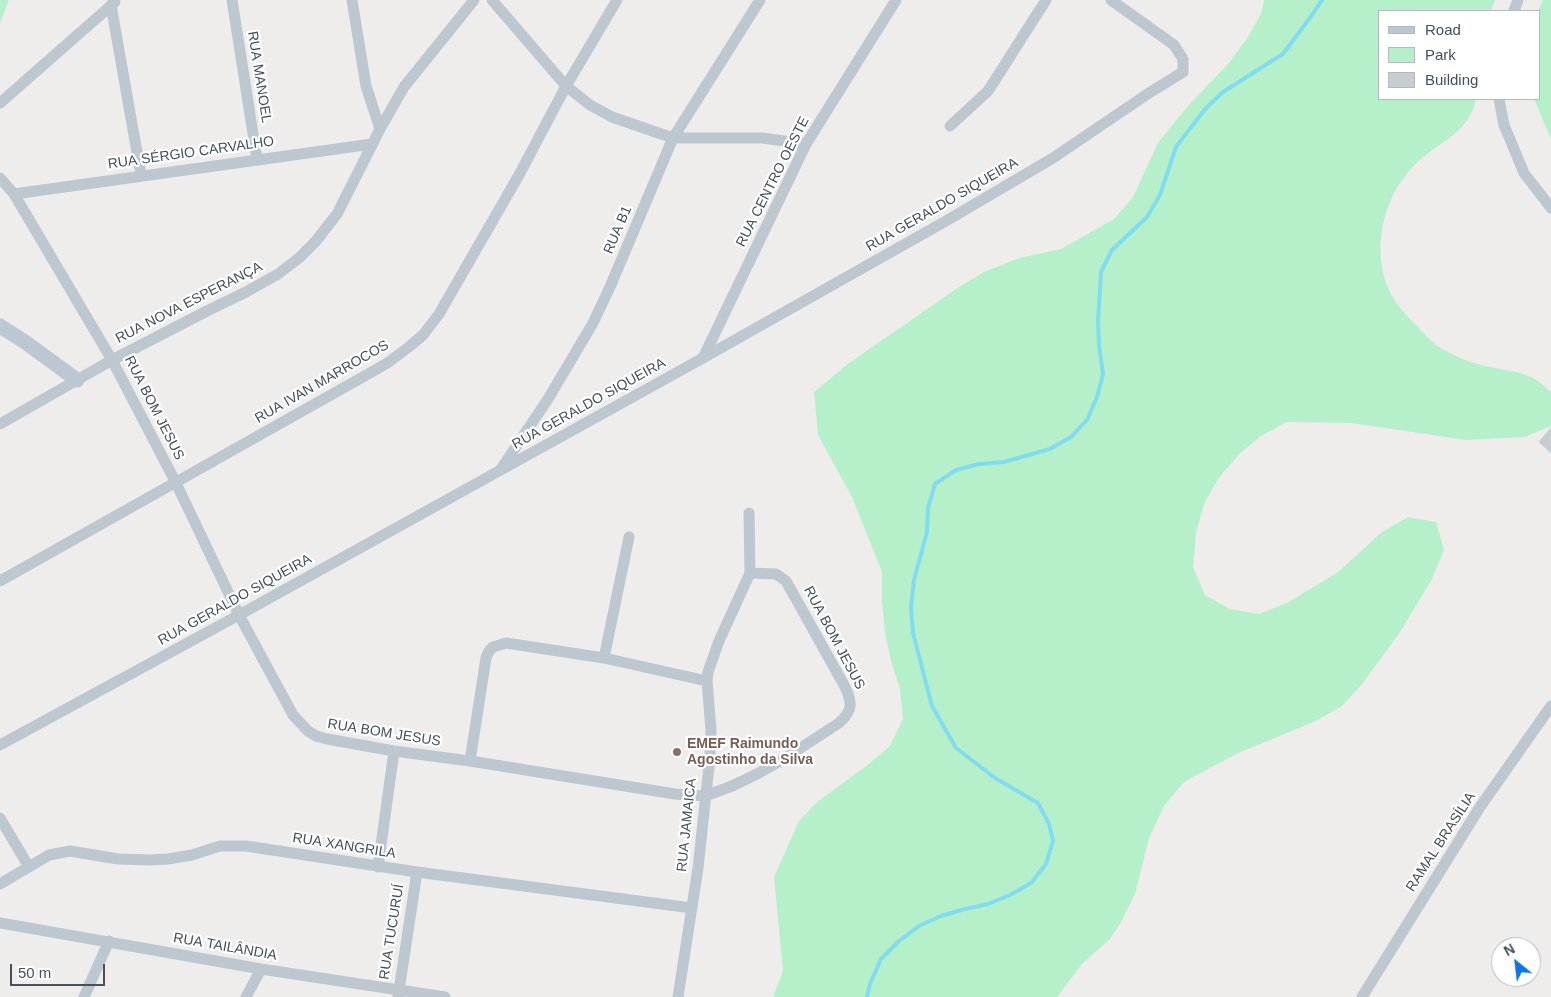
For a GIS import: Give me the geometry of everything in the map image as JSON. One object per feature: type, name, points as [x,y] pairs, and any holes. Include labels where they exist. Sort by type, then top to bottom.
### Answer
[{"type":"street","name":"RUA MANOEL","points":[[232,0],[257,159]]},
{"type":"street","points":[[352,0],[366,86],[380,129]]},
{"type":"street","name":"RUA NOVA ESPERANÇA","points":[[0,424],[112,360],[207,310],[246,292],[278,274],[299,258],[316,241],[337,214],[372,144],[404,87],[466,5],[474,0]]},
{"type":"street","points":[[492,0],[566,86],[590,104],[612,117],[673,138],[762,138],[806,144]]},
{"type":"street","name":"RUA IVAN MARROCOS","points":[[0,581],[176,484],[389,362],[423,335],[439,314],[458,283],[519,175],[566,86],[617,0]]},
{"type":"street","name":"RUA B1","points":[[500,471],[548,398],[593,323],[673,138],[760,0]]},
{"type":"street","name":"RUA CENTRO OESTE","points":[[703,358],[806,144],[896,0]]},
{"type":"street","points":[[950,126],[988,91],[1046,0]]},
{"type":"street","name":"RUA GERALDO SIQUEIRA","points":[[0,745],[239,616],[946,221],[1053,158],[1183,72],[1183,59],[1174,45],[1111,0]]},
{"type":"street","points":[[0,103],[114,3]]},
{"type":"street","points":[[114,3],[141,175]]},
{"type":"street","points":[[1499,100],[1504,125],[1524,174],[1551,208]]},
{"type":"street","name":"RUA SÉRGIO CARVALHO","points":[[14,194],[372,144]]},
{"type":"street","name":"RUA BOM JESUS","points":[[0,178],[14,194],[112,360],[176,484],[239,616],[292,715],[301,726],[316,736],[394,751],[470,761],[675,794],[705,796],[757,774],[782,760],[839,723],[850,709],[850,696],[786,581],[776,574],[750,573]]},
{"type":"street","points":[[0,326],[26,342],[77,380]]},
{"type":"street","name":"RUA JAMAICA","points":[[678,997],[704,823],[711,730],[707,681],[719,641],[750,573],[749,513]]},
{"type":"street","points":[[604,658],[628,537]]},
{"type":"street","points":[[470,761],[486,658],[489,651],[500,643],[604,658],[707,681]]},
{"type":"street","name":"RAMAL BRASÍLIA","points":[[1362,997],[1480,808],[1551,706]]},
{"type":"street","points":[[378,866],[394,751]]},
{"type":"street","points":[[0,818],[29,867]]},
{"type":"street","name":"RUA XANGRILA","points":[[0,884],[49,855],[64,851],[118,859],[150,860],[184,857],[220,846],[233,846],[692,908]]},
{"type":"street","name":"RUA TUCURUÍ","points":[[399,993],[417,872]]},
{"type":"street","name":"RUA TAILÂNDIA","points":[[0,923],[399,993],[445,997]]},
{"type":"street","points":[[84,997],[110,941]]},
{"type":"street","points":[[246,997],[261,969]]},
{"type":"green space","points":[[0,0],[9,0],[0,23]]},
{"type":"green space","points":[[1264,0],[1495,0],[1491,10],[1378,10],[1378,100],[1476,100],[1466,122],[1458,131],[1429,152],[1411,169],[1394,194],[1388,208],[1381,238],[1382,268],[1386,283],[1395,301],[1427,337],[1442,349],[1470,362],[1526,375],[1538,381],[1551,392],[1551,426],[1525,437],[1466,440],[1351,423],[1287,422],[1261,436],[1239,454],[1218,479],[1204,504],[1196,533],[1193,567],[1205,595],[1230,609],[1259,614],[1287,603],[1338,572],[1382,532],[1408,517],[1436,522],[1444,550],[1432,579],[1400,632],[1363,683],[1342,706],[1316,721],[1236,754],[1184,782],[1164,806],[1149,838],[1135,894],[1121,922],[1110,939],[1082,964],[1057,997],[773,997],[783,971],[774,877],[799,821],[817,802],[890,746],[903,719],[900,689],[885,633],[882,572],[852,497],[818,435],[814,392],[849,363],[959,287],[984,272],[1019,258],[1061,249],[1114,219],[1133,197],[1158,143],[1186,108],[1228,64],[1246,40],[1261,14]]},
{"type":"green space","points":[[1543,0],[1551,0],[1551,139],[1534,100],[1541,100],[1541,10],[1538,10]]},
{"type":"building","points":[[1551,428],[1551,453],[1539,442]]},
{"type":"waterway","points":[[867,997],[870,984],[881,959],[899,941],[919,926],[941,916],[988,904],[1010,895],[1031,883],[1046,864],[1053,841],[1049,824],[1038,803],[995,778],[956,748],[932,706],[913,633],[911,608],[914,580],[927,532],[928,508],[935,484],[956,470],[979,464],[1004,462],[1050,449],[1071,437],[1087,420],[1097,397],[1103,374],[1098,321],[1101,272],[1112,250],[1147,217],[1160,195],[1176,147],[1206,108],[1223,92],[1283,54],[1322,0]]},
{"type":"place","name":"EMEF Raimundo Agostinho da Silva","points":[[677,752]]}]
